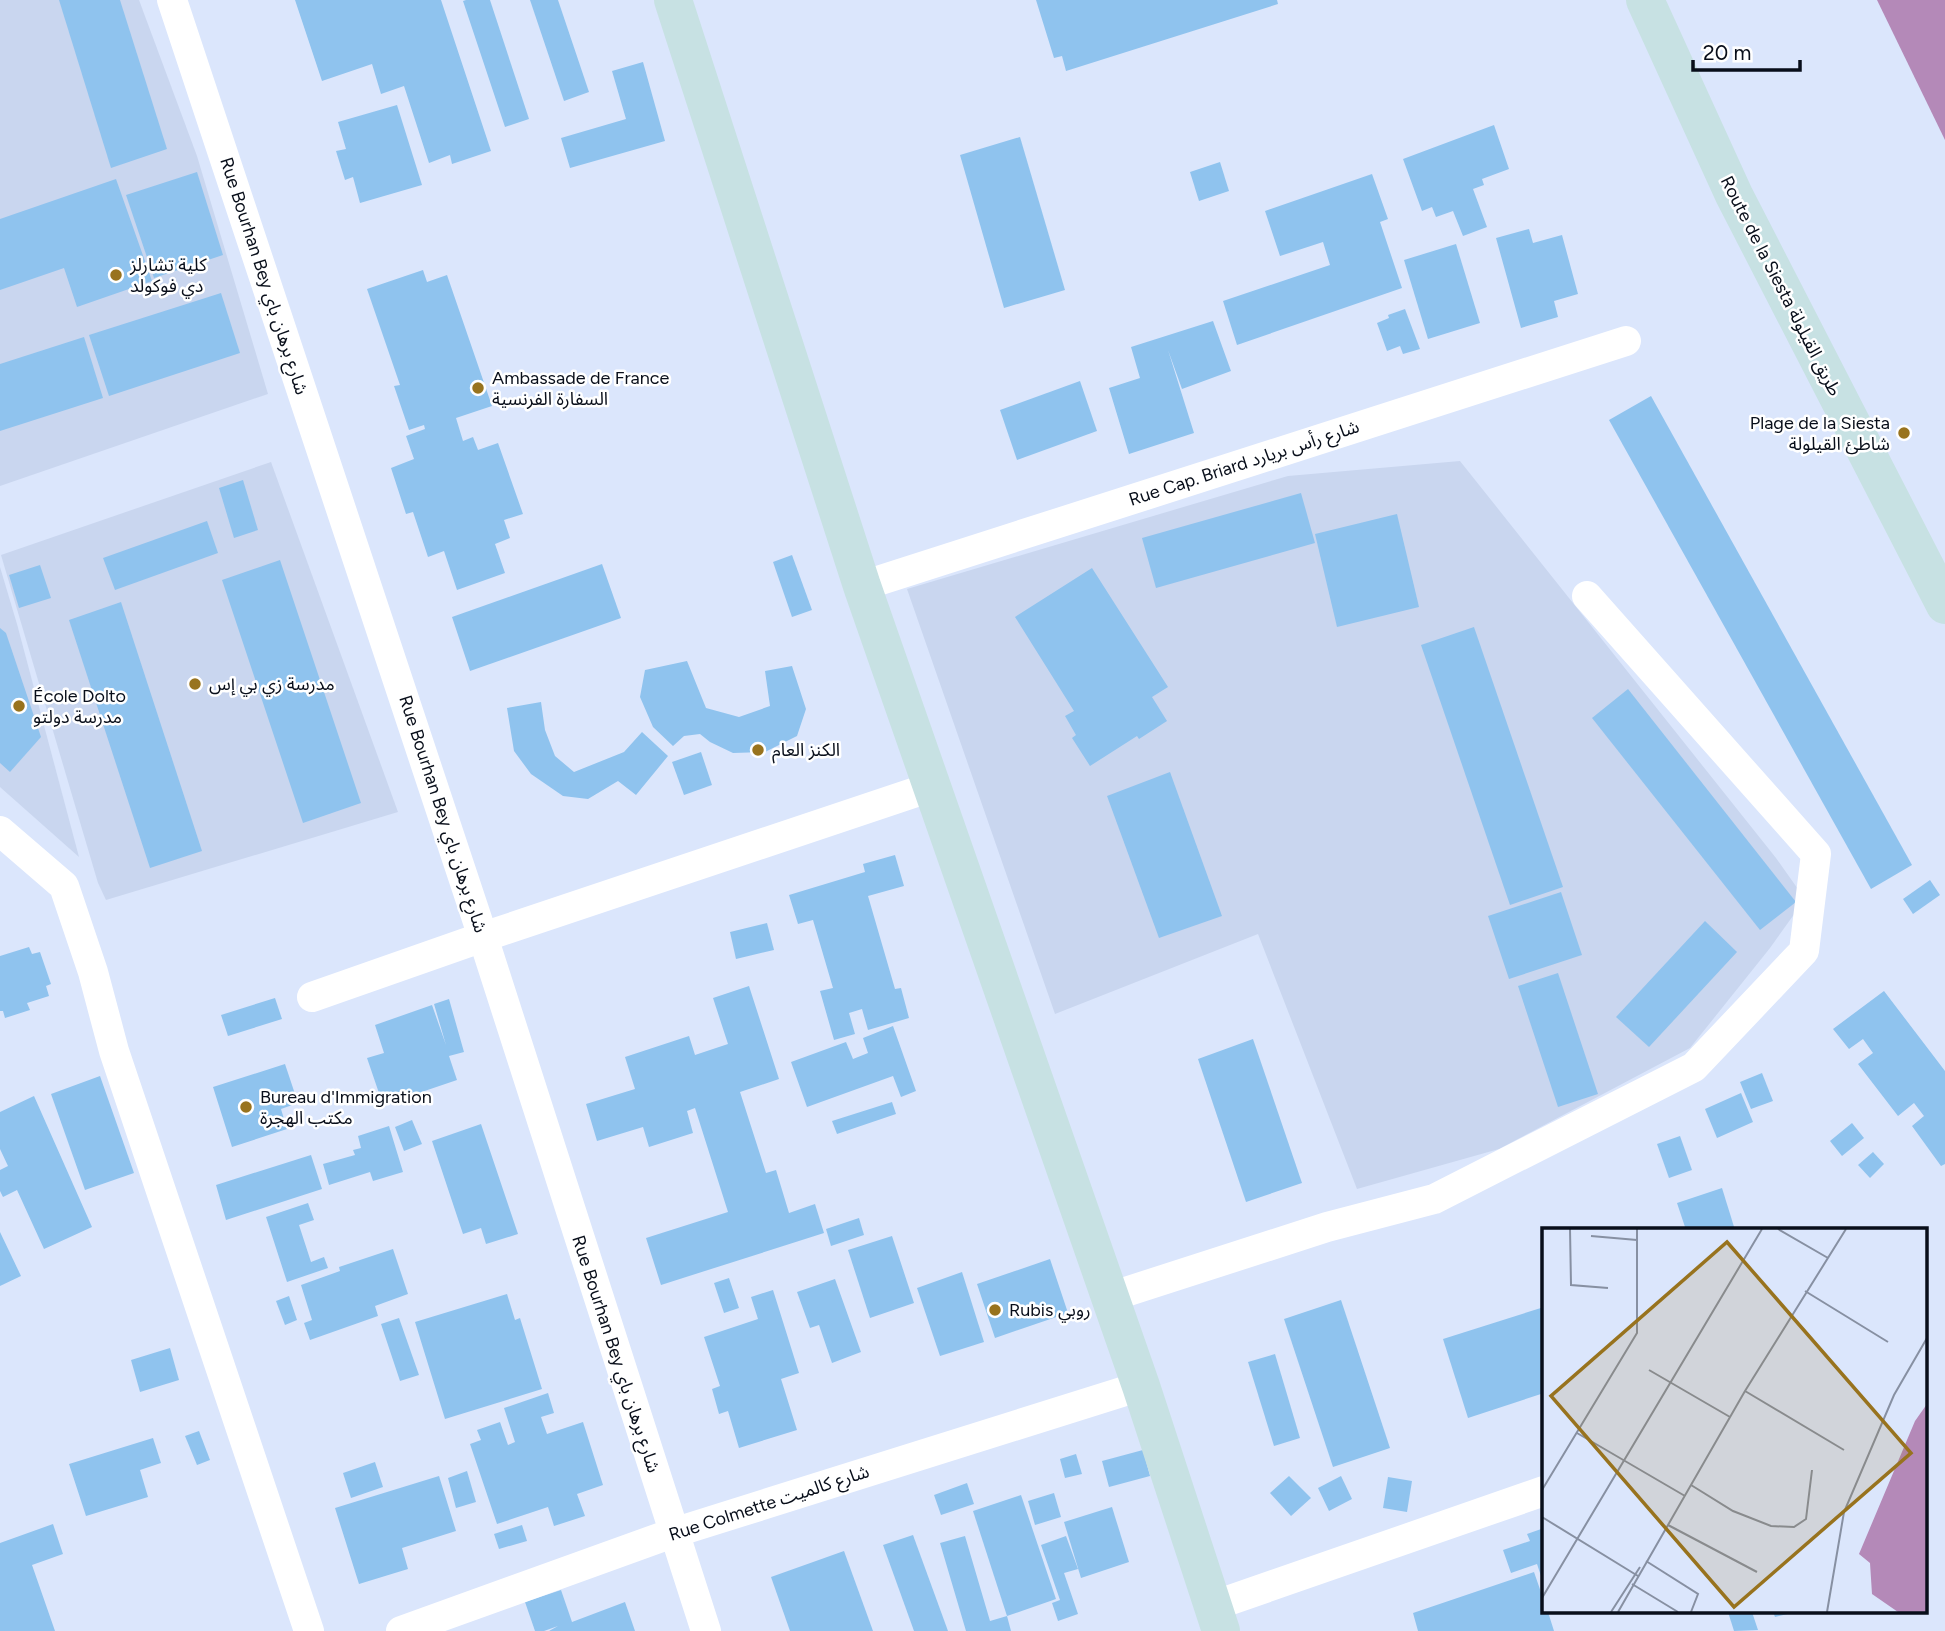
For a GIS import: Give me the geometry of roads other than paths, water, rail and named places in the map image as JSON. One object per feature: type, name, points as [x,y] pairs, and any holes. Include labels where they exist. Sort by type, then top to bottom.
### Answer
[{"type":"main road","points":[[673,0],[862,586],[1141,1385],[1217,1618]]},
{"type":"main road","name":"Route de la Siesta طريق القيلولة","points":[[1645,0],[1734,195],[1945,606]]},
{"type":"street","name":"Rue Bourhan Bey شارع برهان باي","points":[[173,0],[484,937],[706,1631]]},
{"type":"street","name":"Rue Cap. Briard شارع رأس بريارد","points":[[862,586],[1626,341]]},
{"type":"street","points":[[1110,1297],[1327,1227],[1434,1199],[1693,1067],[1804,951],[1816,854],[1587,596]]},
{"type":"street","points":[[312,997],[931,787]]},
{"type":"street","points":[[0,831],[64,886],[93,972],[114,1051],[309,1631]]},
{"type":"street","name":"Rue Colmette شارع كالميت","points":[[401,1631],[673,1533],[1141,1385]]},
{"type":"street","points":[[1217,1618],[1542,1492]]},
{"type":"place","name":"كلية تشارلز دي فوكولد","points":[[116,275]]},
{"type":"place","name":"Ambassade de France السفارة الفرنسية","points":[[478,388]]},
{"type":"place","name":"Plage de la Siesta شاطئ القيلولة","points":[[1904,433]]},
{"type":"place","name":"مدرسة زي بي إس","points":[[195,684]]},
{"type":"place","name":"École Dolto مدرسة دولتو","points":[[19,706]]},
{"type":"place","name":"الكنز العام","points":[[758,750]]},
{"type":"place","name":"Bureau d'Immigration مكتب الهجرة","points":[[246,1107]]},
{"type":"place","name":"Rubis روبي","points":[[995,1310]]}]
